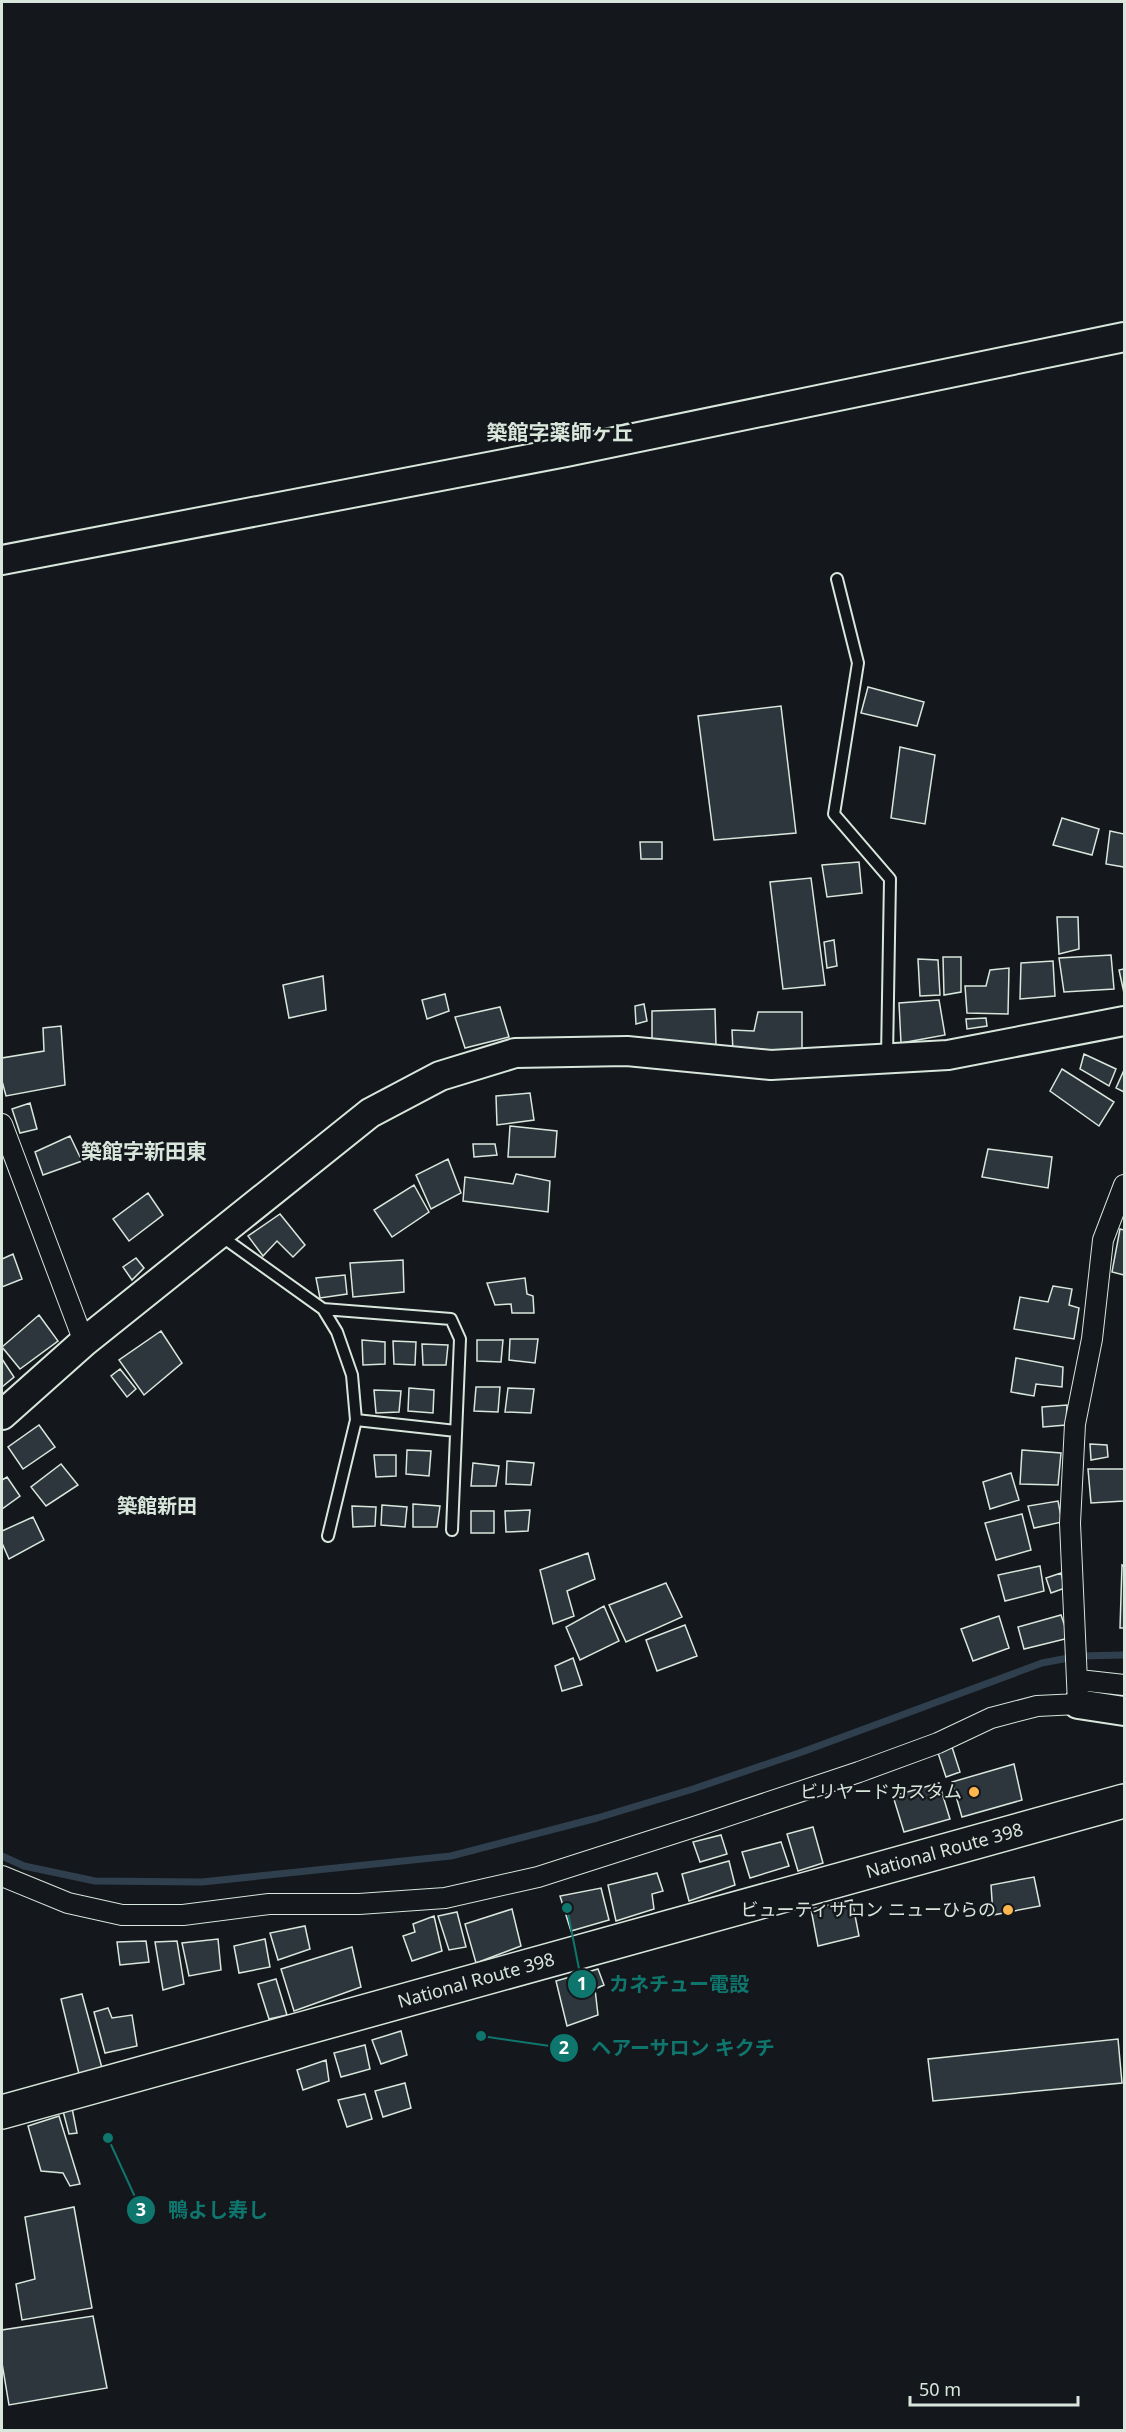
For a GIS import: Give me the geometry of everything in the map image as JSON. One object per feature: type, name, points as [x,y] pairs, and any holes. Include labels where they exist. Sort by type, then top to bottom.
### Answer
[{"type":"highway","name":"National Route 398","points":[[2,2112],[1125,1801]]},
{"type":"street","points":[[2,560],[566,452],[1125,337]]},
{"type":"street","points":[[2,1415],[84,1342],[370,1113],[440,1076],[515,1053],[627,1052],[771,1065],[948,1055],[1125,1021]]},
{"type":"street","points":[[2,1124],[84,1342]]},
{"type":"street","points":[[1078,1685],[1070,1522],[1075,1424],[1092,1339],[1103,1240],[1125,1185]]},
{"type":"street","points":[[1078,1685],[1125,1711]]},
{"type":"street","points":[[2,1876],[68,1903],[122,1916],[183,1915],[268,1905],[359,1904],[445,1898],[538,1877],[859,1772],[938,1743],[992,1718],[1037,1706],[1078,1685],[1125,1685]]},
{"type":"lane","points":[[837,579],[858,663],[834,814],[890,879],[887,1058]]},
{"type":"lane","points":[[218,1234],[322,1309],[337,1332],[352,1375],[356,1420],[328,1536]]},
{"type":"lane","points":[[322,1309],[451,1319],[460,1339],[452,1530]]},
{"type":"lane","points":[[356,1420],[456,1431]]},
{"type":"building","points":[[868,687],[924,702],[917,726],[861,713]]},
{"type":"building","points":[[781,706],[796,833],[714,840],[698,716]]},
{"type":"building","points":[[900,747],[935,755],[925,824],[891,818]]},
{"type":"building","points":[[1062,818],[1099,829],[1092,855],[1053,845]]},
{"type":"building","points":[[1110,831],[1124,834],[1124,867],[1106,864]]},
{"type":"building","points":[[640,842],[662,842],[662,859],[641,859]]},
{"type":"building","points":[[859,862],[862,893],[827,897],[822,865]]},
{"type":"building","points":[[811,878],[825,985],[783,989],[770,882]]},
{"type":"building","points":[[1057,917],[1078,917],[1079,949],[1059,954]]},
{"type":"building","points":[[834,940],[837,966],[827,968],[824,942]]},
{"type":"building","points":[[1111,955],[1114,989],[1064,992],[1059,958]]},
{"type":"building","points":[[943,957],[961,957],[961,992],[944,995]]},
{"type":"building","points":[[918,959],[938,960],[940,995],[920,996]]},
{"type":"building","points":[[1053,961],[1055,996],[1020,999],[1021,963]]},
{"type":"building","points":[[1009,968],[1008,1014],[967,1013],[965,986],[986,986],[990,970]]},
{"type":"building","points":[[1124,969],[1124,993],[1119,970]]},
{"type":"building","points":[[323,976],[326,1010],[289,1018],[283,985]]},
{"type":"building","points":[[445,994],[449,1011],[427,1019],[422,1000]]},
{"type":"building","points":[[939,1000],[945,1035],[901,1043],[899,1003]]},
{"type":"building","points":[[644,1004],[647,1021],[636,1024],[635,1006]]},
{"type":"building","points":[[500,1007],[509,1037],[465,1048],[455,1017]]},
{"type":"building","points":[[715,1009],[716,1046],[652,1046],[652,1011]]},
{"type":"building","points":[[758,1012],[802,1012],[802,1052],[733,1052],[732,1030],[754,1031]]},
{"type":"building","points":[[986,1018],[987,1026],[967,1029],[966,1019]]},
{"type":"building","points":[[61,1026],[65,1085],[6,1096],[2,1081],[2,1058],[44,1051],[43,1028]]},
{"type":"building","points":[[1084,1054],[1116,1069],[1109,1086],[1080,1069]]},
{"type":"building","points":[[1062,1069],[1114,1102],[1099,1126],[1050,1091]]},
{"type":"building","points":[[1124,1070],[1124,1092],[1116,1088]]},
{"type":"building","points":[[530,1093],[534,1120],[497,1125],[496,1096]]},
{"type":"building","points":[[30,1103],[37,1129],[20,1133],[12,1109]]},
{"type":"building","points":[[510,1126],[557,1131],[555,1157],[508,1157]]},
{"type":"building","points":[[70,1136],[82,1161],[43,1175],[35,1152]]},
{"type":"building","points":[[473,1144],[495,1144],[497,1155],[474,1157]]},
{"type":"building","points":[[988,1149],[1052,1157],[1048,1188],[982,1177]]},
{"type":"building","points":[[448,1159],[461,1193],[431,1209],[416,1175]]},
{"type":"building","points":[[516,1174],[550,1181],[548,1212],[463,1201],[465,1177],[513,1184]]},
{"type":"building","points":[[414,1185],[429,1212],[392,1237],[374,1210]]},
{"type":"building","points":[[148,1193],[163,1215],[129,1241],[113,1219]]},
{"type":"building","points":[[280,1214],[305,1245],[293,1257],[277,1241],[263,1256],[248,1236]]},
{"type":"building","points":[[1120,1229],[1124,1230],[1124,1275],[1112,1272]]},
{"type":"building","points":[[13,1254],[22,1279],[2,1287],[2,1259]]},
{"type":"building","points":[[136,1258],[144,1268],[132,1280],[123,1267]]},
{"type":"building","points":[[403,1260],[404,1292],[353,1297],[350,1263]]},
{"type":"building","points":[[345,1275],[347,1294],[320,1298],[316,1278]]},
{"type":"building","points":[[525,1278],[527,1294],[533,1296],[534,1313],[512,1313],[511,1304],[495,1305],[487,1283]]},
{"type":"building","points":[[1053,1286],[1072,1289],[1069,1305],[1079,1308],[1074,1339],[1014,1329],[1020,1297],[1048,1302]]},
{"type":"building","points":[[39,1315],[58,1341],[20,1369],[2,1347]]},
{"type":"building","points":[[161,1331],[182,1363],[144,1395],[119,1360]]},
{"type":"building","points":[[510,1339],[538,1339],[535,1363],[509,1360]]},
{"type":"building","points":[[362,1340],[385,1342],[385,1364],[363,1365]]},
{"type":"building","points":[[477,1340],[503,1340],[501,1362],[477,1361]]},
{"type":"building","points":[[393,1341],[416,1342],[415,1365],[394,1364]]},
{"type":"building","points":[[422,1344],[448,1345],[446,1365],[423,1365]]},
{"type":"building","points":[[1016,1358],[1063,1367],[1062,1387],[1036,1384],[1034,1396],[1011,1392]]},
{"type":"building","points":[[2,1359],[14,1377],[2,1387]]},
{"type":"building","points":[[120,1369],[136,1389],[127,1397],[111,1376]]},
{"type":"building","points":[[476,1387],[500,1387],[498,1412],[474,1411]]},
{"type":"building","points":[[409,1388],[434,1390],[433,1413],[408,1411]]},
{"type":"building","points":[[508,1388],[534,1389],[531,1413],[505,1412]]},
{"type":"building","points":[[374,1390],[401,1391],[399,1412],[376,1413]]},
{"type":"building","points":[[1067,1405],[1066,1425],[1043,1427],[1042,1407]]},
{"type":"building","points":[[39,1425],[55,1447],[23,1469],[8,1447]]},
{"type":"building","points":[[1090,1444],[1107,1445],[1108,1457],[1091,1460]]},
{"type":"building","points":[[407,1450],[431,1451],[429,1476],[406,1474]]},
{"type":"building","points":[[1022,1450],[1061,1453],[1058,1485],[1020,1484]]},
{"type":"building","points":[[374,1455],[396,1455],[396,1476],[376,1477]]},
{"type":"building","points":[[507,1461],[534,1463],[531,1485],[506,1484]]},
{"type":"building","points":[[473,1463],[499,1466],[496,1486],[471,1486]]},
{"type":"building","points":[[61,1464],[78,1485],[46,1506],[31,1487]]},
{"type":"building","points":[[1088,1469],[1124,1469],[1124,1501],[1091,1503]]},
{"type":"building","points":[[1011,1473],[1019,1500],[990,1509],[983,1482]]},
{"type":"building","points":[[7,1477],[20,1496],[2,1509],[2,1480]]},
{"type":"building","points":[[1058,1501],[1062,1522],[1034,1528],[1028,1506]]},
{"type":"building","points":[[413,1504],[440,1506],[437,1527],[413,1527]]},
{"type":"building","points":[[382,1505],[407,1507],[405,1527],[381,1525]]},
{"type":"building","points":[[352,1506],[376,1507],[375,1526],[353,1527]]},
{"type":"building","points":[[530,1510],[528,1531],[506,1532],[505,1511]]},
{"type":"building","points":[[471,1511],[494,1511],[494,1533],[471,1533]]},
{"type":"building","points":[[1022,1514],[1031,1550],[996,1560],[985,1523]]},
{"type":"building","points":[[33,1517],[44,1540],[9,1559],[2,1543],[2,1531]]},
{"type":"building","points":[[588,1553],[595,1579],[567,1591],[574,1616],[553,1624],[540,1570]]},
{"type":"building","points":[[1122,1565],[1124,1566],[1124,1628],[1120,1628]]},
{"type":"building","points":[[1040,1566],[1044,1591],[1005,1601],[998,1575]]},
{"type":"building","points":[[1061,1573],[1065,1588],[1051,1593],[1046,1578]]},
{"type":"building","points":[[666,1583],[682,1617],[626,1642],[609,1605]]},
{"type":"building","points":[[604,1606],[619,1641],[580,1660],[566,1627]]},
{"type":"building","points":[[1061,1615],[1069,1638],[1024,1649],[1018,1627]]},
{"type":"building","points":[[999,1616],[1009,1648],[973,1661],[961,1629]]},
{"type":"building","points":[[685,1625],[697,1656],[657,1671],[646,1640]]},
{"type":"building","points":[[573,1658],[582,1685],[562,1691],[555,1666]]},
{"type":"building","points":[[952,1747],[960,1772],[946,1777],[938,1753]]},
{"type":"building","points":[[1014,1764],[1022,1800],[962,1817],[952,1782]]},
{"type":"building","points":[[939,1783],[950,1819],[904,1832],[893,1796]]},
{"type":"building","points":[[813,1827],[823,1863],[798,1871],[787,1834]]},
{"type":"building","points":[[721,1835],[727,1854],[700,1862],[693,1842]]},
{"type":"building","points":[[781,1842],[789,1866],[750,1878],[742,1852]]},
{"type":"building","points":[[729,1861],[735,1885],[689,1901],[682,1874]]},
{"type":"building","points":[[657,1873],[663,1891],[652,1894],[654,1909],[616,1921],[608,1885]]},
{"type":"building","points":[[1034,1877],[1040,1906],[993,1915],[991,1885]]},
{"type":"building","points":[[601,1888],[609,1920],[571,1931],[560,1896]]},
{"type":"building","points":[[852,1900],[859,1936],[818,1946],[811,1909]]},
{"type":"building","points":[[512,1909],[521,1946],[476,1963],[465,1924]]},
{"type":"building","points":[[457,1912],[466,1947],[449,1950],[438,1916]]},
{"type":"building","points":[[434,1916],[442,1951],[412,1961],[403,1936],[415,1932],[413,1924]]},
{"type":"building","points":[[305,1926],[310,1949],[278,1960],[270,1933]]},
{"type":"building","points":[[218,1939],[221,1970],[189,1976],[182,1943]]},
{"type":"building","points":[[265,1939],[270,1967],[239,1973],[234,1946]]},
{"type":"building","points":[[146,1941],[149,1962],[120,1965],[117,1942]]},
{"type":"building","points":[[177,1941],[184,1984],[163,1990],[155,1942]]},
{"type":"building","points":[[352,1947],[361,1987],[294,2011],[281,1969]]},
{"type":"building","points":[[598,1969],[604,1985],[595,1989],[598,2015],[567,2026],[556,1981]]},
{"type":"building","points":[[276,1979],[287,2015],[269,2019],[258,1984]]},
{"type":"building","points":[[82,1994],[102,2068],[79,2074],[61,1999]]},
{"type":"building","points":[[108,2008],[112,2018],[132,2015],[137,2046],[105,2053],[94,2012]]},
{"type":"building","points":[[401,2031],[407,2055],[381,2064],[372,2040]]},
{"type":"building","points":[[1118,2039],[1122,2083],[933,2101],[928,2059]]},
{"type":"building","points":[[365,2045],[370,2069],[341,2077],[334,2053]]},
{"type":"building","points":[[326,2060],[329,2081],[303,2090],[297,2070]]},
{"type":"building","points":[[405,2083],[411,2108],[383,2117],[375,2091]]},
{"type":"building","points":[[365,2094],[372,2119],[347,2127],[338,2100]]},
{"type":"building","points":[[72,2108],[77,2133],[69,2134],[63,2111]]},
{"type":"building","points":[[59,2116],[80,2184],[70,2186],[63,2173],[41,2171],[28,2126]]},
{"type":"building","points":[[74,2207],[92,2308],[22,2320],[16,2284],[35,2279],[25,2217]]},
{"type":"building","points":[[93,2316],[107,2388],[9,2405],[2,2363],[2,2330]]},
{"type":"waterway","points":[[2,1856],[24,1866],[95,1881],[202,1882],[451,1856],[597,1818],[693,1789],[802,1752],[1042,1663],[1079,1656],[1124,1655]]},
{"type":"place","name":"ビリヤードカスタム","points":[[974,1792]]},
{"type":"place","name":"カネチュー電設","points":[[567,1908]]},
{"type":"place","name":"ビューティサロン ニューひらの","points":[[1008,1910]]},
{"type":"place","name":"ヘアーサロン キクチ","points":[[481,2036]]},
{"type":"place","name":"鴨よし寿し","points":[[108,2138]]},
{"type":"district","name":"築館字薬師ヶ丘","points":[[560,433]]},
{"type":"district","name":"築館字新田東","points":[[144,1152]]},
{"type":"district","name":"築館新田","points":[[157,1506]]}]
